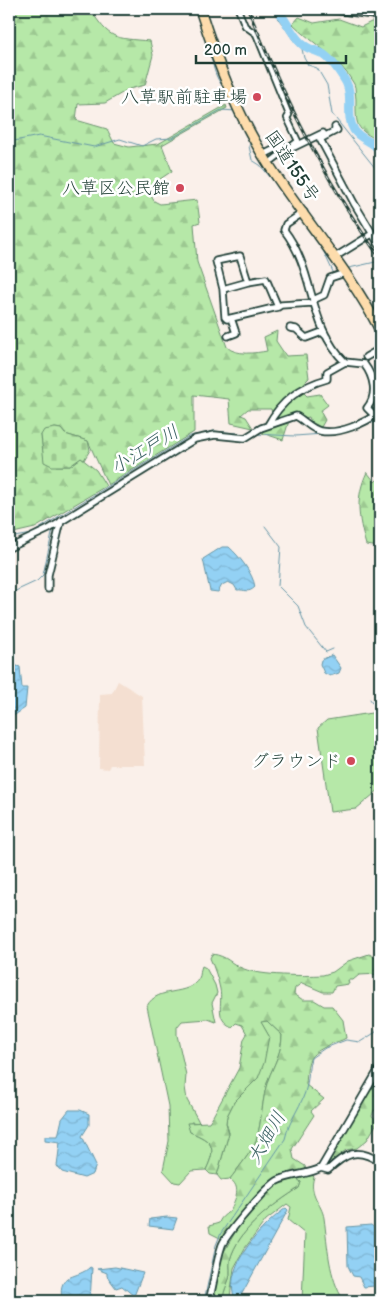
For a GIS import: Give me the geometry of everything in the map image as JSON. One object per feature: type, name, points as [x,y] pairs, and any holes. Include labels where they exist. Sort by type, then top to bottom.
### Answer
[{"type":"highway","name":"国道155号","points":[[200,9],[218,66],[263,155],[301,214],[335,256],[380,330]]},
{"type":"street","points":[[238,9],[245,26],[256,34],[290,115],[287,118],[298,141],[273,160]]},
{"type":"street","points":[[326,9],[380,16]]},
{"type":"street","points":[[263,155],[280,146],[289,148],[302,144],[335,127],[337,130],[320,139],[380,246]]},
{"type":"street","points":[[301,214],[286,224],[284,230],[297,250],[308,274],[313,302],[333,350],[346,362]]},
{"type":"street","points":[[335,256],[372,234]]},
{"type":"street","points":[[248,282],[240,256],[216,261],[223,289],[225,317],[231,318],[278,307],[313,302],[324,295],[330,278],[345,273]]},
{"type":"street","points":[[223,289],[266,279],[278,307]]},
{"type":"street","points":[[228,336],[236,333],[231,318]]},
{"type":"street","points":[[290,328],[296,329],[306,338],[322,332],[328,338]]},
{"type":"street","points":[[366,357],[380,349]]},
{"type":"street","points":[[268,425],[288,398],[308,385],[327,378],[327,372],[346,362],[364,364],[367,367],[374,394],[373,400],[367,408],[378,414]]},
{"type":"street","points":[[9,548],[50,529],[195,439],[215,435],[250,436],[268,425],[296,416],[314,428],[331,431],[360,424],[378,414]]},
{"type":"street","points":[[48,589],[48,575],[60,522]]},
{"type":"street","points":[[209,1301],[223,1244],[251,1207],[279,1180],[321,1168],[380,1067]]},
{"type":"street","points":[[321,1168],[328,1170],[342,1157],[355,1152],[380,1162]]},
{"type":"shaded area","points":[[118,681],[142,696],[145,765],[110,765],[108,769],[99,768],[100,694],[112,693]]},
{"type":"green space","points":[[9,9],[90,9],[103,27],[114,36],[150,41],[153,55],[145,85],[129,89],[105,103],[78,104],[76,120],[107,129],[114,143],[129,147],[158,144],[226,105],[227,108],[162,145],[172,171],[147,188],[154,201],[160,204],[197,200],[200,222],[194,224],[197,262],[227,347],[241,353],[267,351],[264,337],[277,331],[276,341],[286,356],[306,355],[309,378],[299,388],[307,396],[320,394],[328,405],[320,411],[325,420],[321,427],[311,422],[309,417],[289,421],[283,440],[262,433],[263,430],[275,425],[271,409],[248,409],[241,415],[246,417],[253,428],[231,423],[229,399],[194,395],[194,432],[108,485],[88,441],[65,434],[61,429],[55,428],[41,435],[43,452],[56,466],[70,466],[81,458],[96,470],[106,486],[35,528],[9,534]]},
{"type":"green space","points":[[299,17],[314,23],[339,19],[361,27],[371,22],[380,22],[380,141],[361,130],[356,115],[354,84],[334,59],[293,24]]},
{"type":"green space","points":[[61,429],[65,434],[88,441],[90,450],[84,460],[81,458],[70,466],[52,466],[44,462],[41,435],[44,430]]},
{"type":"green space","points":[[367,472],[375,482],[380,477],[380,547],[366,545],[361,525],[359,499]]},
{"type":"green space","name":"グラウンド","points":[[378,712],[380,715],[380,789],[356,809],[330,812],[318,728],[327,720]]},
{"type":"green space","points":[[212,954],[222,956],[239,967],[252,971],[271,974],[323,975],[333,972],[348,961],[369,954],[378,962],[380,974],[359,975],[353,980],[348,980],[349,984],[335,986],[332,992],[323,992],[302,983],[295,988],[294,994],[303,1000],[314,1000],[324,1006],[332,1006],[343,1020],[346,1038],[317,1052],[308,1064],[306,1085],[324,1099],[311,1111],[314,1115],[292,1149],[294,1159],[305,1166],[306,1171],[277,1178],[222,1239],[210,1233],[209,1226],[219,1223],[234,1203],[237,1189],[230,1179],[256,1141],[266,1087],[279,1052],[282,1035],[267,1021],[261,1022],[269,1036],[264,1063],[258,1078],[234,1102],[227,1116],[226,1123],[229,1133],[217,1175],[210,1174],[206,1170],[211,1156],[211,1146],[204,1138],[190,1132],[187,1123],[209,1122],[239,1068],[244,1039],[247,1034],[242,1025],[236,1023],[232,1027],[223,1020],[220,1011],[221,995],[219,985],[210,958]]},
{"type":"green space","points":[[202,966],[206,968],[217,993],[212,1003],[216,1022],[208,1019],[182,1021],[177,1027],[177,1035],[186,1075],[187,1100],[199,1123],[191,1122],[190,1132],[204,1138],[212,1150],[206,1170],[191,1171],[180,1183],[174,1182],[163,1170],[169,1141],[168,1106],[147,1006],[158,996],[188,988],[194,984],[200,977]]},
{"type":"green space","points":[[260,1021],[267,1021],[282,1035],[281,1047],[266,1087],[256,1141],[230,1179],[221,1180],[217,1175],[229,1133],[226,1123],[227,1116],[234,1102],[258,1078],[269,1036]]},
{"type":"green space","points":[[380,1073],[380,1113],[374,1110],[372,1116],[378,1121],[367,1140],[357,1148],[346,1150],[332,1161],[328,1161]]},
{"type":"green space","points":[[312,1175],[314,1177],[314,1194],[323,1213],[332,1271],[344,1301],[302,1301],[305,1234],[288,1220],[291,1207],[287,1204],[266,1220],[245,1248],[234,1268],[230,1297],[235,1301],[223,1301],[230,1277],[230,1260],[241,1238],[258,1218],[299,1188],[301,1182],[297,1179]]},
{"type":"green space","points":[[297,1179],[301,1182],[299,1188],[258,1218],[241,1238],[230,1260],[230,1277],[223,1301],[212,1301],[222,1255],[237,1229],[272,1189],[282,1182]]},
{"type":"water","points":[[222,547],[229,547],[245,565],[254,582],[255,587],[253,589],[248,591],[237,590],[234,585],[228,582],[222,585],[218,592],[210,591],[203,559]]},
{"type":"water","points":[[332,655],[341,668],[339,673],[330,676],[324,673],[320,664],[321,660]]},
{"type":"water","points":[[10,661],[11,664],[20,667],[22,688],[27,688],[25,708],[9,719]]},
{"type":"water","points":[[69,1110],[80,1110],[89,1114],[89,1125],[82,1136],[96,1165],[93,1174],[84,1178],[62,1172],[57,1166],[60,1142],[45,1140],[45,1136],[58,1136],[62,1119]]},
{"type":"water","points":[[286,1208],[288,1210],[239,1299],[234,1297],[232,1285],[235,1272],[247,1247],[276,1215]]},
{"type":"water","points":[[177,1218],[173,1229],[149,1226],[150,1219]]},
{"type":"water","points":[[371,1225],[380,1232],[380,1289],[375,1286],[364,1287],[359,1277],[353,1276],[348,1266],[347,1227]]},
{"type":"water","points":[[90,1267],[92,1268],[90,1301],[68,1301],[62,1298],[61,1290],[66,1280]]},
{"type":"water","points":[[115,1267],[143,1273],[134,1296],[122,1286],[116,1288],[107,1276],[107,1273],[97,1269]]},
{"type":"waterway","points":[[277,9],[301,43],[325,55],[338,70],[348,88],[351,125],[360,136],[375,145],[380,152]]},
{"type":"waterway","points":[[276,17],[294,42],[302,49],[308,65],[317,68],[327,85],[332,114],[380,174]]},
{"type":"waterway","points":[[209,50],[216,75],[225,89]]},
{"type":"waterway","points":[[9,142],[39,136],[94,147],[120,139],[142,146],[156,139],[172,138],[221,110],[236,111]]},
{"type":"waterway","points":[[251,141],[249,146],[252,160],[260,165],[276,184]]},
{"type":"waterway","points":[[322,248],[334,274],[340,271]]},
{"type":"waterway","points":[[349,268],[380,261]]},
{"type":"waterway","points":[[380,300],[380,306]]},
{"type":"waterway","name":"小江戸川","points":[[363,425],[380,421]]},
{"type":"waterway","name":"小江戸川","points":[[352,430],[360,427]]},
{"type":"waterway","name":"小江戸川","points":[[54,523],[58,517],[190,436],[214,431],[248,434]]},
{"type":"waterway","name":"小江戸川","points":[[255,434],[295,436],[323,434]]},
{"type":"waterway","points":[[9,538],[31,534],[58,517]]},
{"type":"waterway","points":[[265,526],[281,547],[278,586],[298,606],[306,627],[326,652],[333,649]]},
{"type":"waterway","name":"小江戸川","points":[[9,594],[37,581],[43,575],[53,529]]},
{"type":"waterway","points":[[370,699],[380,714]]},
{"type":"waterway","name":"大畑川","points":[[204,1301],[216,1245],[221,1233],[285,1139],[305,1092],[311,1058],[325,1048],[346,1040],[360,1042],[376,1032],[380,1024]]},
{"type":"railway","points":[[248,9],[306,137],[341,199],[380,258]]},
{"type":"place","name":"八草駅前駐車場","points":[[257,97]]},
{"type":"place","name":"八草区公民館","points":[[180,188]]},
{"type":"place","name":"グラウンド","points":[[351,761]]}]
